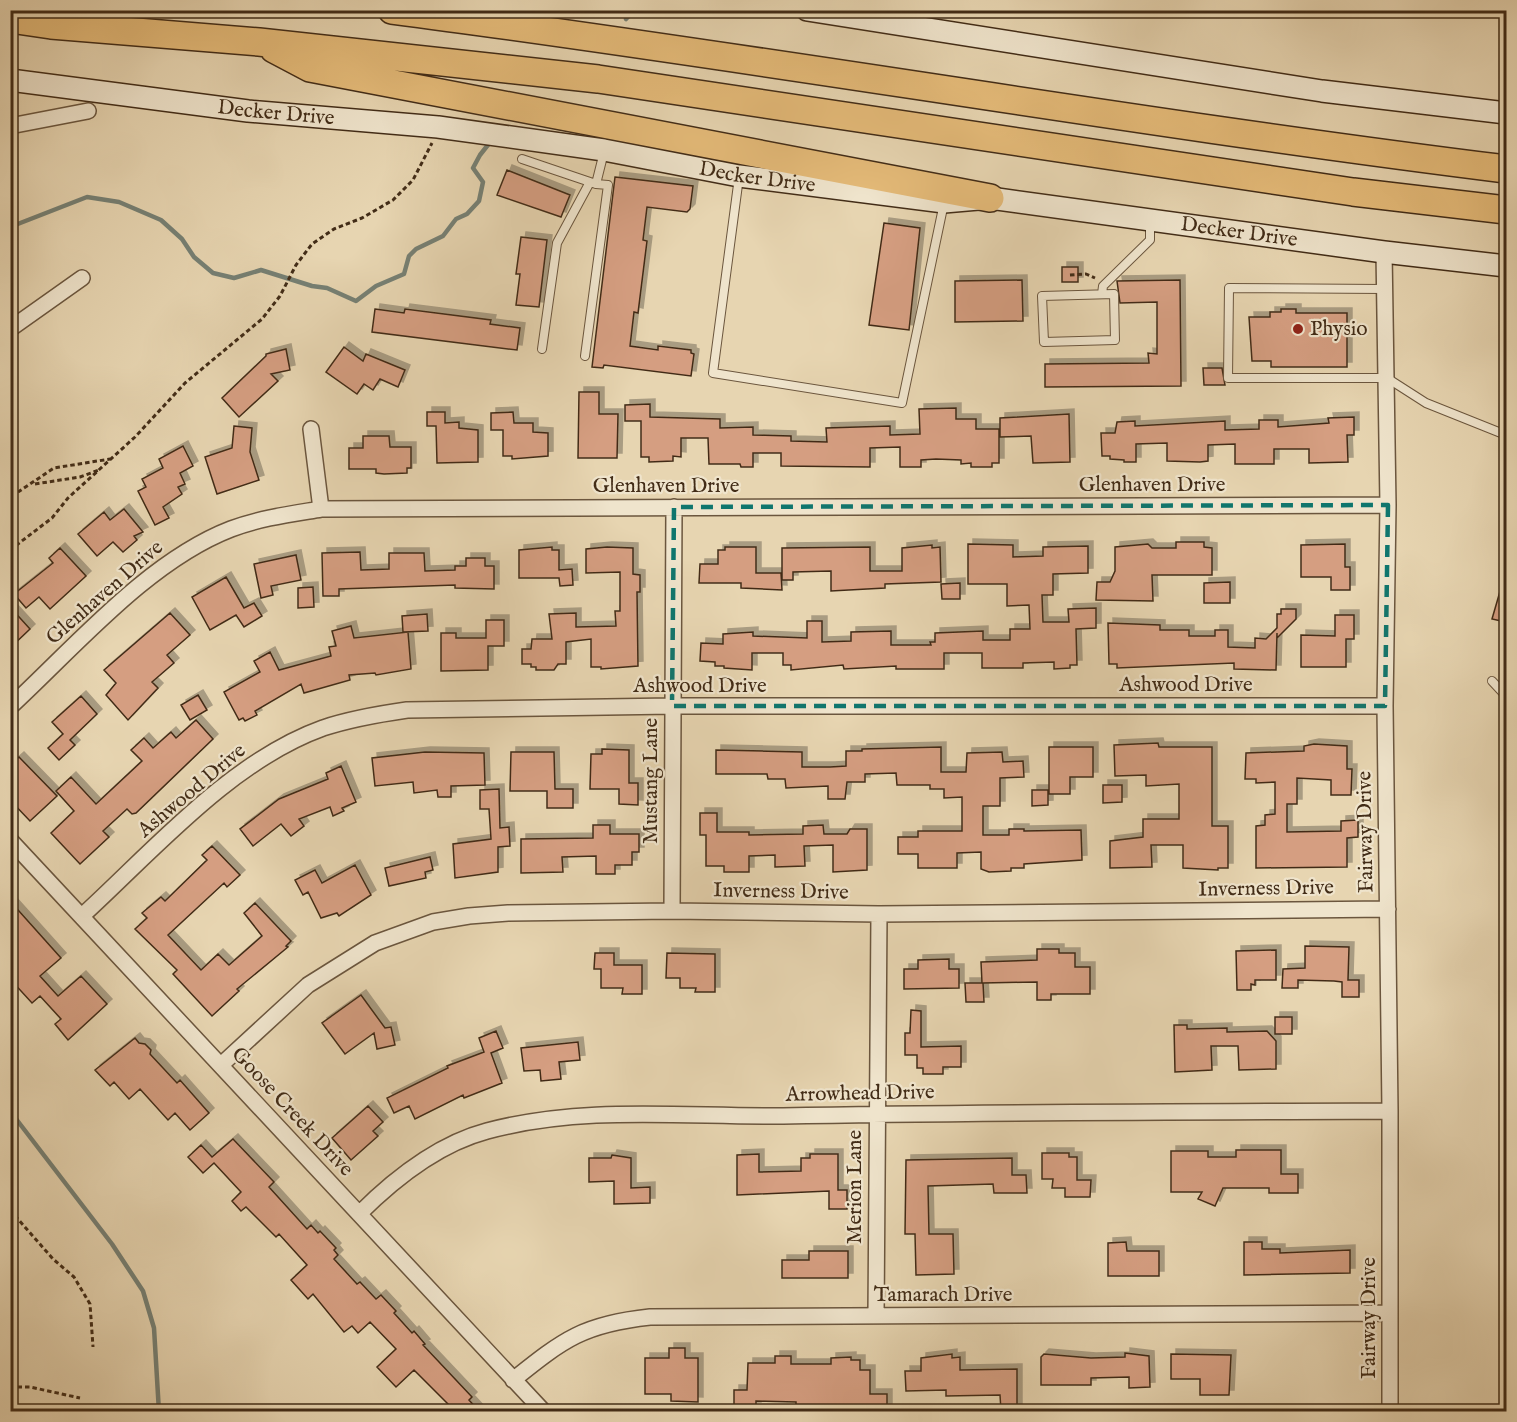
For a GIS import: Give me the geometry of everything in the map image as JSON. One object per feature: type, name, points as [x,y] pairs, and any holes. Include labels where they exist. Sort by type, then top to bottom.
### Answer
[{"type":"highway","points":[[392,10],[593,36],[1352,150],[1506,169]]},
{"type":"highway","points":[[10,19],[51,25],[260,42],[598,79],[1353,192],[1506,210]]},
{"type":"highway","points":[[260,42],[310,68],[990,198]]},
{"type":"main road","points":[[807,10],[1322,91],[1506,113]]},
{"type":"main road","name":"Decker Drive","points":[[10,80],[248,111],[438,127],[604,150],[739,176],[944,202],[990,198],[1384,252],[1506,266]]},
{"type":"street","points":[[10,126],[88,111]]},
{"type":"street","name":"Fairway Drive","points":[[1384,252],[1388,505],[1385,706],[1390,1111],[1390,1412]]},
{"type":"street","points":[[10,329],[82,278]]},
{"type":"street","points":[[311,429],[321,508]]},
{"type":"street","name":"Glenhaven Drive","points":[[10,707],[124,600],[163,567],[192,548],[243,525],[321,508],[1388,505]]},
{"type":"street","name":"Mustang Lane","points":[[672,911],[674,507]]},
{"type":"street","name":"Ashwood Drive","points":[[83,915],[216,793],[247,768],[284,746],[322,729],[374,715],[407,710],[672,706],[1385,706]]},
{"type":"street","name":"Goose Creek Drive","points":[[10,840],[83,915],[544,1412]]},
{"type":"street","name":"Inverness Drive","points":[[221,1065],[308,985],[375,943],[433,922],[508,913],[672,911],[879,914],[1388,909]]},
{"type":"street","name":"Merion Lane","points":[[876,1316],[879,914]]},
{"type":"street","name":"Arrowhead Drive","points":[[358,1214],[409,1170],[483,1132],[537,1119],[587,1114],[1390,1111]]},
{"type":"street","name":"Tamarach Drive","points":[[513,1380],[573,1335],[592,1327],[628,1320],[1390,1313]]},
{"type":"lane","points":[[542,349],[557,243],[593,183],[604,150]]},
{"type":"lane","points":[[522,159],[593,183],[608,185],[585,356]]},
{"type":"lane","points":[[739,176],[713,373],[902,403],[944,202]]},
{"type":"lane","points":[[1102,290],[1114,294],[1115,340],[1044,342],[1042,296],[1102,290],[1150,240],[1150,221]]},
{"type":"lane","points":[[1385,289],[1229,288],[1228,378],[1387,378],[1426,403],[1506,435]]},
{"type":"lane","points":[[1492,681],[1506,696]]},
{"type":"path","points":[[10,550],[52,518],[68,498],[112,459],[185,382],[262,319],[312,244],[334,229],[362,218],[393,200],[413,180],[426,158],[438,127]]},
{"type":"path","points":[[1070,275],[1091,276],[1102,290]]},
{"type":"path","points":[[10,505],[18,492],[54,468],[112,459]]},
{"type":"path","points":[[33,484],[80,477],[100,469]]},
{"type":"path","points":[[10,1210],[53,1258],[74,1277],[90,1304],[93,1347]]},
{"type":"path","points":[[10,1387],[30,1387],[80,1398]]},
{"type":"highlighted area","points":[[1388,505],[1385,706],[672,706],[674,507]]},
{"type":"building","points":[[507,170],[570,195],[561,217],[497,195]]},
{"type":"building","points":[[615,177],[693,186],[690,209],[687,212],[647,207],[643,240],[647,241],[638,313],[634,312],[630,346],[658,350],[658,346],[691,350],[694,354],[691,376],[604,365],[603,368],[592,367]]},
{"type":"building","points":[[884,223],[920,228],[909,330],[869,325]]},
{"type":"building","points":[[521,237],[547,240],[539,307],[516,305],[520,274],[516,274]]},
{"type":"building","points":[[1062,267],[1078,267],[1078,282],[1062,282]]},
{"type":"building","points":[[1022,280],[1023,321],[955,322],[955,281]]},
{"type":"building","points":[[1180,280],[1181,386],[1045,387],[1045,364],[1149,363],[1148,353],[1157,354],[1157,302],[1120,303],[1117,281]]},
{"type":"building","points":[[375,309],[404,313],[405,309],[491,320],[490,324],[520,328],[517,350],[372,332]]},
{"type":"building","name":"Physio","points":[[1281,309],[1296,309],[1296,313],[1347,313],[1347,367],[1271,367],[1271,361],[1252,361],[1249,317],[1270,317],[1270,312],[1281,312]]},
{"type":"building","points":[[344,347],[363,361],[366,354],[405,370],[398,387],[380,379],[373,390],[364,384],[357,394],[326,372]]},
{"type":"building","points":[[286,349],[290,370],[271,374],[278,381],[239,417],[222,398],[266,354]]},
{"type":"building","points":[[1203,368],[1222,368],[1225,385],[1204,385]]},
{"type":"building","points":[[579,392],[599,392],[599,414],[618,414],[617,458],[578,458]]},
{"type":"building","points":[[650,404],[650,417],[720,419],[720,428],[753,427],[753,435],[791,436],[791,441],[827,442],[826,428],[890,426],[890,435],[920,434],[919,409],[956,408],[956,419],[976,419],[976,429],[999,429],[999,463],[992,463],[992,467],[971,467],[971,463],[961,464],[961,460],[936,459],[921,460],[921,467],[900,467],[900,447],[870,448],[870,467],[781,466],[781,453],[753,453],[753,467],[741,467],[740,464],[709,464],[708,438],[681,438],[681,457],[673,456],[673,461],[649,462],[649,457],[641,457],[641,421],[625,421],[625,405]]},
{"type":"building","points":[[427,412],[445,412],[445,423],[459,422],[459,428],[478,430],[478,462],[437,463],[436,426],[427,426]]},
{"type":"building","points":[[513,412],[514,423],[533,423],[533,432],[548,433],[548,456],[512,459],[512,456],[503,456],[503,430],[491,430],[491,413]]},
{"type":"building","points":[[1069,414],[1070,462],[1033,463],[1031,436],[1000,437],[1000,418]]},
{"type":"building","points":[[1354,417],[1354,435],[1347,435],[1348,462],[1309,463],[1309,449],[1274,449],[1274,464],[1235,464],[1235,444],[1208,445],[1208,461],[1200,462],[1167,461],[1167,443],[1136,444],[1136,462],[1124,462],[1124,460],[1110,459],[1110,456],[1102,456],[1101,433],[1115,433],[1117,422],[1135,421],[1135,426],[1225,421],[1225,430],[1259,429],[1259,420],[1278,420],[1278,427],[1329,423],[1328,418]]},
{"type":"building","points":[[234,426],[252,428],[250,452],[259,480],[217,494],[205,457],[232,448]]},
{"type":"building","points":[[363,436],[389,436],[390,447],[411,447],[411,468],[407,468],[407,473],[384,474],[376,473],[376,469],[349,469],[349,448],[363,448]]},
{"type":"building","points":[[183,446],[193,466],[180,473],[185,484],[178,487],[182,494],[163,507],[169,518],[155,525],[138,491],[146,487],[142,479],[163,468],[159,459]]},
{"type":"building","points":[[124,509],[143,532],[134,536],[137,540],[123,552],[113,542],[97,556],[78,534],[104,512],[110,520]]},
{"type":"building","points":[[1176,542],[1204,542],[1204,547],[1212,548],[1212,575],[1152,575],[1153,601],[1096,600],[1097,582],[1110,582],[1115,571],[1115,547],[1148,544],[1152,548],[1176,548]]},
{"type":"building","points":[[968,544],[1013,545],[1013,557],[1043,556],[1043,547],[1088,546],[1088,573],[1053,574],[1053,595],[1042,595],[1043,622],[1069,622],[1068,609],[1096,608],[1096,628],[1076,629],[1077,665],[1054,669],[1054,662],[1023,663],[1023,668],[982,668],[982,653],[944,653],[944,669],[896,669],[896,666],[844,669],[843,665],[791,670],[791,665],[783,665],[783,653],[752,653],[752,670],[724,668],[724,666],[715,666],[715,662],[700,661],[701,643],[723,644],[723,634],[753,632],[753,636],[807,638],[807,621],[822,621],[822,642],[851,641],[851,632],[891,631],[891,645],[931,645],[930,642],[935,642],[935,633],[983,631],[983,640],[1010,640],[1010,629],[1030,629],[1029,605],[1007,606],[1007,584],[968,584]]},
{"type":"building","points":[[1345,544],[1345,567],[1350,567],[1350,590],[1331,590],[1331,577],[1301,577],[1301,545]]},
{"type":"building","points":[[932,545],[932,548],[940,547],[941,582],[885,584],[885,588],[831,591],[831,571],[793,572],[793,580],[782,580],[782,548],[870,547],[870,571],[902,571],[902,548]]},
{"type":"building","points":[[552,547],[552,550],[559,550],[559,570],[572,569],[573,585],[560,586],[559,578],[519,578],[519,550]]},
{"type":"building","points":[[725,547],[756,547],[756,573],[781,573],[782,590],[741,588],[741,583],[699,583],[700,564],[718,564],[718,550],[725,550]]},
{"type":"building","points":[[60,548],[86,576],[50,609],[39,597],[26,608],[14,594],[53,563],[49,558]]},
{"type":"building","points":[[633,548],[633,574],[640,575],[640,592],[637,592],[638,666],[601,669],[601,667],[591,667],[591,639],[566,642],[566,664],[558,664],[554,670],[536,670],[536,667],[531,667],[531,664],[522,664],[522,649],[531,649],[532,639],[552,639],[549,614],[576,613],[576,627],[616,626],[615,611],[620,611],[620,572],[586,573],[586,549]]},
{"type":"building","points":[[360,552],[361,570],[389,569],[389,553],[424,553],[425,571],[455,570],[455,566],[466,566],[466,558],[485,558],[485,566],[494,566],[494,589],[455,588],[455,585],[339,589],[339,596],[323,596],[322,553]]},
{"type":"building","points":[[296,555],[301,580],[271,586],[273,595],[261,598],[254,564]]},
{"type":"building","points":[[226,577],[244,608],[254,603],[262,616],[244,627],[236,615],[210,630],[192,597]]},
{"type":"building","points":[[1503,581],[1506,581],[1506,622],[1492,619]]},
{"type":"building","points":[[1230,582],[1230,603],[1204,603],[1204,583]]},
{"type":"building","points":[[960,583],[960,599],[942,599],[941,584]]},
{"type":"building","points":[[313,587],[314,607],[298,608],[298,588]]},
{"type":"building","points":[[10,607],[30,629],[10,648]]},
{"type":"building","points":[[1281,609],[1296,609],[1296,619],[1277,638],[1277,633],[1276,670],[1234,669],[1234,663],[1117,668],[1117,664],[1109,664],[1108,623],[1160,625],[1160,630],[1189,630],[1189,636],[1215,636],[1215,630],[1228,630],[1228,647],[1255,648],[1255,638],[1266,639],[1277,628],[1277,614],[1281,614]]},
{"type":"building","points":[[170,613],[190,635],[167,655],[174,663],[152,682],[158,688],[128,720],[106,695],[116,683],[104,670]]},
{"type":"building","points":[[427,614],[428,631],[403,632],[402,616]]},
{"type":"building","points":[[1335,615],[1354,615],[1354,639],[1346,639],[1346,667],[1301,667],[1301,635],[1335,636]]},
{"type":"building","points":[[486,620],[504,620],[504,646],[488,646],[488,670],[441,671],[441,633],[456,633],[456,638],[486,638]]},
{"type":"building","points":[[351,626],[354,638],[408,632],[411,669],[376,675],[375,673],[349,675],[350,680],[304,693],[301,684],[255,711],[257,715],[245,721],[243,718],[239,720],[224,692],[260,672],[254,661],[270,652],[279,670],[331,656],[329,647],[336,646],[332,631]]},
{"type":"building","points":[[198,695],[207,710],[190,720],[181,705]]},
{"type":"building","points":[[81,696],[97,714],[70,740],[75,745],[59,760],[48,748],[63,734],[52,722]]},
{"type":"building","points":[[196,720],[213,739],[136,813],[132,814],[127,809],[103,831],[109,837],[80,864],[51,833],[74,811],[56,791],[71,777],[96,804],[142,761],[131,750],[144,738],[153,748],[171,732],[176,738]]},
{"type":"building","points":[[1158,743],[1159,747],[1212,747],[1212,826],[1228,826],[1228,868],[1218,868],[1218,870],[1183,868],[1183,845],[1151,845],[1152,867],[1110,868],[1110,841],[1143,837],[1143,819],[1179,819],[1179,784],[1146,786],[1146,775],[1115,776],[1114,745]]},
{"type":"building","points":[[1314,744],[1347,746],[1347,769],[1352,769],[1351,795],[1331,795],[1331,780],[1297,778],[1297,804],[1287,804],[1287,832],[1341,831],[1341,821],[1358,820],[1358,837],[1347,838],[1347,867],[1256,868],[1256,826],[1265,825],[1265,815],[1275,814],[1275,782],[1256,783],[1256,779],[1245,779],[1246,753],[1304,751],[1304,746]]},
{"type":"building","points":[[941,747],[941,772],[966,772],[967,753],[1002,752],[1003,762],[1023,761],[1024,777],[1000,778],[1000,806],[983,806],[983,835],[1009,835],[1009,829],[1081,830],[1082,860],[1024,864],[1024,868],[1011,868],[1011,871],[989,872],[981,869],[981,852],[957,853],[957,868],[918,868],[918,854],[898,854],[898,837],[918,837],[918,831],[962,831],[962,797],[944,798],[944,789],[930,789],[930,785],[897,785],[896,773],[865,774],[865,782],[847,782],[845,799],[828,799],[828,786],[786,788],[785,779],[768,779],[767,774],[716,774],[716,750],[802,752],[802,767],[830,767],[846,766],[846,751]]},
{"type":"building","points":[[1049,747],[1093,747],[1093,777],[1070,777],[1070,794],[1049,794]]},
{"type":"building","points":[[602,749],[629,750],[629,783],[638,783],[638,805],[619,804],[619,789],[590,789],[591,754],[602,754]]},
{"type":"building","points":[[425,752],[484,753],[485,785],[451,786],[451,797],[438,797],[437,790],[414,793],[413,782],[375,786],[372,758]]},
{"type":"building","points":[[511,752],[554,752],[555,789],[573,789],[573,808],[547,808],[547,791],[510,791]]},
{"type":"building","points":[[19,757],[57,796],[30,821],[10,800],[10,765]]},
{"type":"building","points":[[341,766],[356,802],[342,808],[344,811],[333,816],[330,807],[299,819],[304,826],[291,836],[281,824],[253,846],[240,829],[279,799],[328,779],[326,773]]},
{"type":"building","points":[[1103,785],[1122,785],[1122,802],[1103,803]]},
{"type":"building","points":[[499,789],[500,828],[509,827],[510,846],[498,847],[498,872],[455,878],[453,844],[491,839],[489,809],[480,809],[480,790]]},
{"type":"building","points":[[1032,790],[1048,790],[1048,805],[1032,806]]},
{"type":"building","points":[[700,813],[717,813],[717,832],[749,832],[749,835],[803,834],[803,826],[823,825],[824,834],[847,834],[850,829],[867,829],[867,870],[833,872],[833,845],[804,846],[805,866],[775,867],[775,855],[749,856],[749,872],[724,872],[724,866],[706,866],[706,835],[700,835]]},
{"type":"building","points":[[593,825],[610,825],[610,834],[639,834],[639,852],[632,852],[632,865],[615,865],[615,874],[596,874],[596,856],[562,857],[563,872],[521,873],[521,839],[593,838]]},
{"type":"building","points":[[212,846],[240,875],[227,887],[224,883],[168,935],[201,970],[218,954],[229,965],[262,936],[244,913],[255,903],[291,941],[286,946],[288,947],[237,989],[239,991],[212,1016],[173,974],[177,970],[135,929],[147,918],[142,913],[161,897],[165,901],[207,860],[202,855]]},
{"type":"building","points":[[430,857],[433,870],[425,872],[426,878],[389,886],[385,868]]},
{"type":"building","points":[[355,865],[371,895],[339,916],[337,913],[321,918],[308,892],[303,895],[295,880],[315,870],[322,883]]},
{"type":"building","points":[[10,901],[61,958],[40,976],[58,996],[81,976],[107,1004],[68,1040],[55,1024],[61,1019],[40,996],[32,1003],[10,979]]},
{"type":"building","points":[[1305,946],[1349,947],[1348,980],[1359,980],[1359,997],[1342,997],[1342,982],[1334,981],[1298,980],[1298,988],[1282,988],[1283,969],[1305,968]]},
{"type":"building","points":[[1037,949],[1059,949],[1059,953],[1075,953],[1075,967],[1090,967],[1090,994],[1051,994],[1051,1000],[1037,1000],[1037,982],[983,983],[984,1002],[966,1002],[965,983],[982,983],[981,962],[1037,960]]},
{"type":"building","points":[[1276,950],[1276,980],[1255,980],[1255,985],[1251,984],[1251,990],[1237,990],[1236,951]]},
{"type":"building","points":[[595,953],[614,953],[614,965],[642,965],[642,994],[622,994],[623,988],[601,988],[601,969],[594,969]]},
{"type":"building","points":[[667,953],[715,954],[715,992],[695,992],[696,988],[680,988],[680,978],[666,978]]},
{"type":"building","points":[[949,959],[949,969],[959,969],[959,988],[904,989],[904,969],[918,969],[918,960]]},
{"type":"building","points":[[361,995],[385,1028],[391,1027],[395,1045],[377,1049],[374,1033],[345,1054],[322,1023]]},
{"type":"building","points":[[911,1010],[921,1011],[921,1047],[961,1046],[961,1067],[943,1067],[943,1074],[923,1074],[923,1068],[917,1068],[917,1055],[905,1055],[905,1033],[910,1033]]},
{"type":"building","points":[[1275,1017],[1292,1017],[1292,1034],[1275,1034]]},
{"type":"building","points":[[1174,1025],[1187,1025],[1187,1029],[1227,1028],[1227,1032],[1267,1031],[1276,1041],[1276,1069],[1239,1070],[1238,1046],[1211,1046],[1212,1070],[1175,1072]]},
{"type":"building","points":[[496,1031],[503,1048],[491,1053],[502,1083],[464,1098],[463,1095],[415,1119],[409,1106],[394,1113],[387,1098],[448,1068],[447,1066],[484,1052],[479,1038]]},
{"type":"building","points":[[135,1038],[151,1050],[150,1054],[177,1083],[180,1080],[209,1113],[190,1130],[175,1113],[168,1120],[140,1089],[129,1099],[114,1082],[110,1086],[95,1070]]},
{"type":"building","points":[[578,1042],[580,1060],[559,1062],[561,1079],[541,1081],[540,1070],[524,1071],[521,1048]]},
{"type":"building","points":[[368,1106],[383,1122],[373,1131],[378,1136],[351,1160],[332,1138]]},
{"type":"building","points":[[233,1139],[274,1182],[269,1187],[307,1229],[311,1225],[336,1248],[334,1250],[338,1255],[334,1259],[357,1284],[360,1282],[376,1299],[381,1295],[396,1311],[394,1313],[412,1333],[414,1331],[425,1344],[423,1345],[472,1397],[469,1400],[480,1412],[456,1412],[414,1370],[396,1387],[377,1367],[396,1349],[370,1322],[358,1333],[352,1326],[344,1332],[313,1294],[308,1299],[291,1280],[307,1265],[279,1234],[276,1237],[246,1207],[241,1211],[232,1201],[241,1192],[214,1163],[203,1173],[188,1157],[201,1145],[212,1157]]},
{"type":"building","points":[[1236,1150],[1281,1150],[1281,1174],[1298,1174],[1298,1193],[1269,1193],[1269,1188],[1223,1188],[1215,1206],[1198,1199],[1202,1192],[1171,1192],[1171,1151],[1208,1151],[1208,1157],[1236,1157]]},
{"type":"building","points":[[1042,1153],[1069,1153],[1069,1157],[1077,1157],[1077,1180],[1091,1180],[1090,1197],[1065,1197],[1065,1188],[1052,1188],[1053,1179],[1042,1179]]},
{"type":"building","points":[[759,1154],[759,1172],[801,1171],[801,1158],[810,1158],[810,1154],[838,1154],[838,1190],[847,1190],[847,1209],[829,1209],[829,1191],[737,1195],[737,1155]]},
{"type":"building","points":[[612,1155],[631,1158],[631,1188],[650,1187],[650,1203],[614,1204],[614,1181],[589,1182],[589,1158],[611,1158]]},
{"type":"building","points":[[1012,1158],[1012,1175],[1026,1175],[1027,1193],[994,1193],[993,1184],[928,1186],[929,1234],[953,1234],[954,1274],[916,1275],[915,1234],[905,1234],[906,1160]]},
{"type":"building","points":[[1126,1242],[1127,1251],[1159,1251],[1159,1276],[1108,1276],[1108,1243]]},
{"type":"building","points":[[1244,1242],[1262,1242],[1262,1249],[1280,1249],[1280,1253],[1350,1250],[1350,1273],[1244,1275]]},
{"type":"building","points":[[809,1251],[848,1251],[848,1278],[782,1278],[782,1260],[809,1260]]},
{"type":"building","points":[[669,1348],[685,1348],[685,1358],[698,1358],[698,1402],[671,1401],[671,1394],[645,1394],[645,1358],[669,1358]]},
{"type":"building","points":[[1125,1353],[1149,1356],[1150,1387],[1129,1388],[1129,1377],[1091,1378],[1091,1385],[1041,1385],[1041,1357],[1044,1354],[1091,1358],[1125,1357]]},
{"type":"building","points":[[952,1354],[952,1358],[960,1357],[960,1370],[1017,1369],[1017,1410],[1001,1411],[1000,1395],[946,1396],[946,1390],[906,1391],[905,1371],[921,1371],[921,1358]]},
{"type":"building","points":[[1171,1354],[1231,1355],[1229,1395],[1200,1395],[1200,1379],[1171,1379]]},
{"type":"building","points":[[775,1356],[791,1356],[791,1364],[831,1364],[831,1358],[851,1357],[851,1360],[860,1360],[860,1370],[870,1370],[870,1394],[887,1394],[887,1410],[851,1410],[851,1405],[796,1407],[796,1402],[756,1401],[756,1407],[734,1407],[734,1390],[747,1390],[748,1363],[775,1363]]},
{"type":"waterway","points":[[626,19],[634,10]]},
{"type":"waterway","points":[[10,227],[87,197],[119,202],[161,220],[182,239],[194,257],[213,273],[234,278],[261,270],[312,286],[327,288],[356,301],[376,286],[404,274],[409,256],[416,249],[443,236],[456,219],[467,214],[479,201],[483,182],[473,168],[491,141]]},
{"type":"waterway","points":[[10,1111],[112,1244],[143,1291],[154,1328],[159,1412]]},
{"type":"place","name":"Physio","points":[[1298,329]]}]
